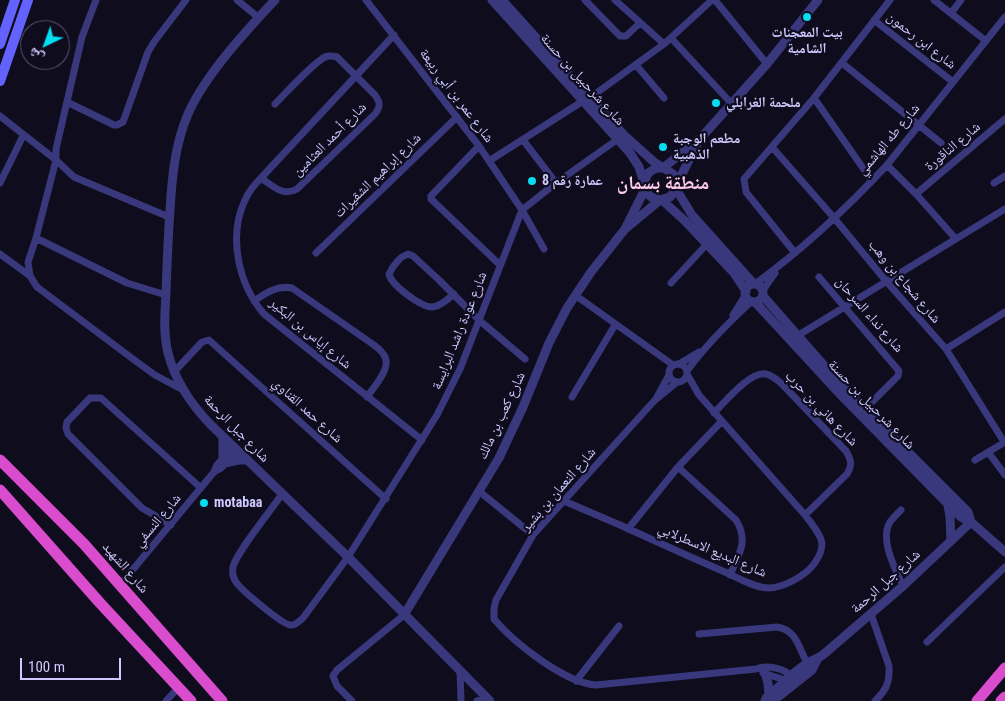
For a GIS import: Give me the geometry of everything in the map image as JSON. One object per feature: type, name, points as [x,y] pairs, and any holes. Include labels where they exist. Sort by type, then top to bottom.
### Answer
[{"type":"highway","name":"شارع الشهيد","points":[[0,460],[69,528],[222,701]]},
{"type":"highway","points":[[0,490],[100,603],[191,701]]},
{"type":"highway","points":[[978,701],[1005,668]]},
{"type":"highway","points":[[1002,701],[1005,697]]},
{"type":"main road","points":[[0,44],[15,0]]},
{"type":"main road","points":[[0,81],[28,0]]},
{"type":"street","points":[[30,276],[28,262],[56,160],[56,149],[82,37],[96,0]]},
{"type":"street","points":[[67,102],[114,124],[123,122],[148,52],[186,0]]},
{"type":"street","points":[[237,0],[259,18]]},
{"type":"street","name":"شارع جبل الرحمة","points":[[275,0],[209,78],[198,94],[179,140],[174,161],[164,318],[165,336],[174,372],[183,390],[200,413],[223,438],[348,557],[489,700]]},
{"type":"street","name":"شارع عمر بن أبي ربيعة","points":[[366,0],[490,161],[522,210],[544,249]]},
{"type":"street","name":"شارع شرحبيل بن حسنة","points":[[492,0],[587,99],[662,168]]},
{"type":"street","name":"شارع شرحبيل بن حسنة","points":[[502,0],[587,99],[635,159],[644,186]]},
{"type":"street","points":[[585,0],[620,36],[626,36],[640,23]]},
{"type":"street","points":[[616,0],[664,44]]},
{"type":"street","points":[[490,161],[636,65],[664,44],[714,0],[767,64]]},
{"type":"street","points":[[746,293],[738,279],[707,244],[661,200],[651,197],[644,186],[651,170],[662,168],[699,140],[767,64],[818,0]]},
{"type":"street","points":[[795,253],[744,188],[744,179],[814,98],[890,0]]},
{"type":"street","points":[[934,0],[986,41]]},
{"type":"street","points":[[951,13],[962,0]]},
{"type":"street","name":"شارع طه الهاشمي","points":[[757,293],[780,266],[835,219],[887,165],[1005,17]]},
{"type":"street","name":"شارع ابن رحمون","points":[[874,20],[953,82]]},
{"type":"street","name":"شارع إياس بن البكير","points":[[394,35],[261,178],[246,198],[238,225],[239,264],[243,280],[254,301],[264,314],[422,440]]},
{"type":"street","points":[[671,38],[731,103]]},
{"type":"street","points":[[275,104],[324,58],[330,56],[337,57],[356,76]]},
{"type":"street","points":[[842,63],[940,142]]},
{"type":"street","points":[[636,65],[664,98]]},
{"type":"street","name":"شارع أحمد العثامين","points":[[261,178],[285,193],[298,189],[375,114],[380,102],[356,76]]},
{"type":"street","points":[[814,98],[872,181]]},
{"type":"street","points":[[0,116],[23,136],[56,160],[67,172],[170,217]]},
{"type":"street","name":"شارع إبراهيم الشقيرات","points":[[316,253],[457,117]]},
{"type":"street","name":"شارع الناقورة","points":[[916,194],[1005,119]]},
{"type":"street","points":[[0,183],[23,136]]},
{"type":"street","name":"شارع عودة راشد البرايسة","points":[[282,494],[235,560],[233,574],[241,588],[278,618],[290,625],[296,625],[348,557],[437,415],[460,369],[522,210],[618,139]]},
{"type":"street","points":[[523,140],[556,183]]},
{"type":"street","points":[[661,200],[670,196],[676,187],[699,140]]},
{"type":"street","points":[[479,146],[430,196],[500,265]]},
{"type":"street","name":"شارع شجاع بن وهب","points":[[772,147],[946,349],[1005,442],[975,460]]},
{"type":"street","points":[[887,165],[955,238]]},
{"type":"street","points":[[662,168],[673,174],[676,187]]},
{"type":"street","points":[[994,183],[1005,176]]},
{"type":"street","name":"شارع كعب بن مالك","points":[[404,615],[480,492],[510,436],[553,334],[575,295],[625,229],[644,186]]},
{"type":"street","name":"شارع شرحبيل بن حسنة","points":[[676,187],[692,215],[838,392],[948,504],[1005,552]]},
{"type":"street","name":"شارع كعب بن مالك","points":[[625,229],[661,200]]},
{"type":"street","points":[[797,336],[843,306],[1005,209]]},
{"type":"street","points":[[36,238],[127,283],[166,295]]},
{"type":"street","points":[[672,283],[707,244]]},
{"type":"street","points":[[0,254],[30,276],[38,287],[155,375],[183,390]]},
{"type":"street","points":[[454,294],[438,306],[424,306],[393,284],[389,274],[397,262],[408,254],[438,279],[454,294],[479,320],[525,359]]},
{"type":"street","name":"شارع نداء السرحان","points":[[819,277],[899,371],[898,376],[865,409]]},
{"type":"street","points":[[254,301],[275,288],[284,286],[292,288],[374,345],[384,355],[386,362],[382,375],[367,397]]},
{"type":"street","points":[[653,349],[672,380],[678,382],[685,379],[702,350],[730,321],[757,293],[749,286],[730,321]]},
{"type":"street","name":"شارع شرحبيل بن حسنة","points":[[757,293],[842,386],[968,512],[971,522]]},
{"type":"street","points":[[575,295],[615,325],[676,364],[684,366],[687,373]]},
{"type":"street","points":[[946,349],[1005,312]]},
{"type":"street","points":[[572,397],[615,325]]},
{"type":"street","name":"شارع حمد القناوي","points":[[174,372],[203,340],[212,342],[386,499]]},
{"type":"street","points":[[669,373],[676,364],[702,350]]},
{"type":"street","name":"شارع النعمان بن بشير","points":[[654,401],[669,373]]},
{"type":"street","name":"شارع البديع الاسطرلابي","points":[[564,501],[730,575],[769,588],[798,578],[812,566],[821,554],[824,545],[820,534],[721,422],[699,395],[687,373]]},
{"type":"street","name":"شارع هاني بن حرب","points":[[714,413],[756,374],[772,376],[846,451],[851,459],[852,466],[847,474],[805,515]]},
{"type":"street","name":"شارع النعمان بن بشير","points":[[678,382],[654,401],[534,535],[494,604],[494,619],[523,646],[550,666],[576,681],[596,685],[761,667],[785,671],[792,681]]},
{"type":"street","name":"شارع البديع الاسطرلابي","points":[[678,382],[699,395]]},
{"type":"street","points":[[171,526],[164,520],[147,512],[135,502],[68,434],[67,422],[90,398],[101,398],[201,488]]},
{"type":"street","points":[[628,528],[678,468],[721,422]]},
{"type":"street","points":[[223,438],[224,461],[246,460]]},
{"type":"street","name":"شارع النسفي","points":[[120,585],[235,449]]},
{"type":"street","points":[[988,452],[1005,475]]},
{"type":"street","points":[[678,468],[736,520],[741,528],[742,546],[730,575]]},
{"type":"street","points":[[480,492],[534,535]]},
{"type":"street","points":[[948,504],[951,541]]},
{"type":"street","points":[[901,510],[890,522],[887,530],[887,542],[892,562],[903,586]]},
{"type":"street","name":"شارع جبل الرحمة","points":[[769,699],[872,614],[971,522]]},
{"type":"street","points":[[927,642],[1005,567]]},
{"type":"street","points":[[872,614],[889,666],[887,687],[874,701]]},
{"type":"street","points":[[352,701],[337,686],[333,676],[337,670],[404,615]]},
{"type":"street","points":[[576,681],[619,626]]},
{"type":"street","points":[[699,634],[784,628],[794,637],[809,667]]},
{"type":"street","name":"شارع النعمان بن بشير","points":[[756,669],[792,681]]},
{"type":"street","points":[[460,672],[461,701]]},
{"type":"street","points":[[765,673],[769,699]]},
{"type":"street","points":[[166,701],[178,688]]},
{"type":"street","points":[[477,701],[489,700]]},
{"type":"place","name":"بيت المعجنات الشامية","points":[[807,17]]},
{"type":"place","name":"ملحمة الغرابلي","points":[[716,103]]},
{"type":"place","name":"مطعم الوجبة الذهبية","points":[[663,147]]},
{"type":"place","name":"عمارة رقم 8","points":[[532,181]]},
{"type":"place","name":"motabaa","points":[[204,503]]},
{"type":"district","name":"منطقة بسمان","points":[[663,184]]}]
